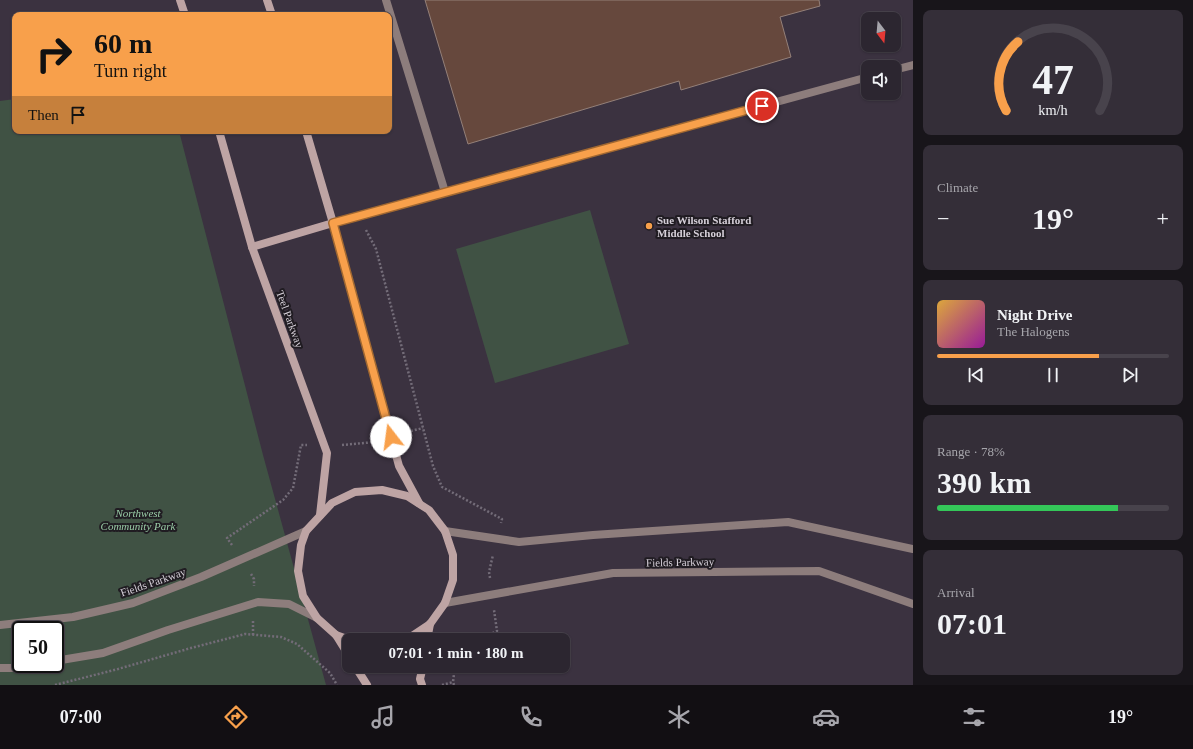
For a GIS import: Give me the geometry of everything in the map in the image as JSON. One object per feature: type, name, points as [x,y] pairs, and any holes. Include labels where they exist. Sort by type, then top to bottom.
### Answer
[{"type":"main road","points":[[180,0],[183,12]]},
{"type":"main road","points":[[267,0],[271,12]]},
{"type":"main road","name":"Teel Parkway","points":[[220,134],[252,247],[327,453],[320,515]]},
{"type":"main road","points":[[307,134],[333,223],[399,466],[420,505]]},
{"type":"main road","points":[[252,247],[333,223]]},
{"type":"main road","points":[[342,645],[336,635],[317,618],[303,596],[298,570],[301,545],[306,531],[332,503],[355,492],[382,490],[407,496],[429,510],[445,531],[453,555],[453,580],[445,604],[430,624],[416,633]]},
{"type":"main road","points":[[428,633],[430,624]]},
{"type":"main road","points":[[336,635],[342,637]]},
{"type":"main road","points":[[359,673],[366,685]]},
{"type":"main road","points":[[421,673],[420,679],[422,685]]},
{"type":"street","points":[[386,0],[390,12]]},
{"type":"street","points":[[392,20],[445,192]]},
{"type":"street","points":[[901,68],[913,65]]},
{"type":"street","points":[[333,223],[861,79]]},
{"type":"street","points":[[445,531],[519,542],[593,535],[788,522],[913,549]]},
{"type":"street","name":"Fields Parkway","points":[[0,625],[73,617],[133,602],[201,577],[306,531]]},
{"type":"street","name":"Fields Parkway","points":[[445,604],[613,573],[819,571],[913,604]]},
{"type":"street","points":[[64,660],[103,653],[258,602],[289,604],[317,618]]},
{"type":"street","points":[[0,668],[12,668]]},
{"type":"path","points":[[359,216],[376,249],[433,466],[442,487],[502,519],[489,572],[497,631],[493,633]]},
{"type":"path","points":[[253,634],[254,579],[227,538],[283,500],[293,488],[301,446],[370,443],[423,428]]},
{"type":"path","points":[[55,685],[245,634],[281,637],[297,644],[330,673],[337,685]]},
{"type":"path","points":[[442,685],[453,684],[454,673]]},
{"type":"green space","name":"Northwest Community Park","points":[[12,99],[12,134],[180,134],[263,455],[326,685],[0,685],[0,101]]},
{"type":"green space","points":[[590,210],[629,344],[495,383],[456,249]]},
{"type":"building","points":[[425,0],[819,0],[820,6],[780,17],[791,57],[681,90],[679,81],[468,144]]},
{"type":"place","name":"Sue Wilson Stafford Middle School","points":[[649,226]]},
{"type":"route","points":[[391,437],[333,223],[762,106]]}]
